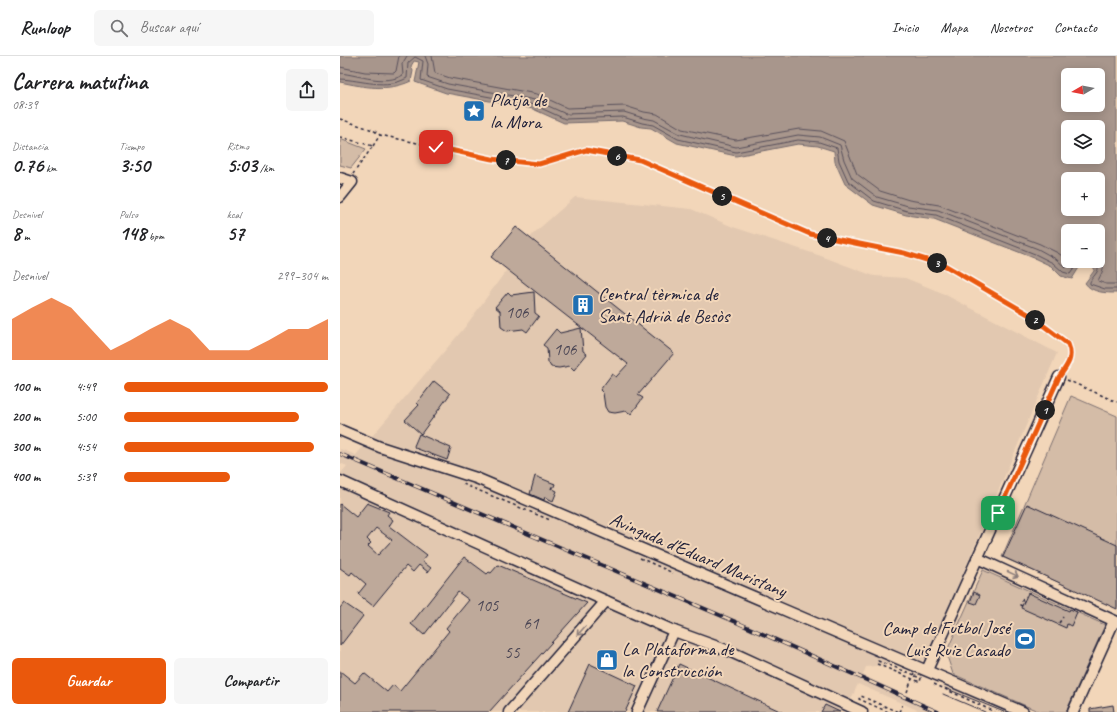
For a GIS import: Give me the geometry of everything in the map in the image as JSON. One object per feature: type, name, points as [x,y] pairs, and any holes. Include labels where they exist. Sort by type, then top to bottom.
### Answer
[{"type":"street","points":[[340,198],[347,180]]},
{"type":"street","points":[[923,668],[977,558],[1059,377]]},
{"type":"street","name":"Avinguda d'Eduard Maristany","points":[[340,430],[380,447],[476,478],[856,642],[923,668],[1023,712]]},
{"type":"street","points":[[340,481],[606,601],[636,620],[674,630],[729,651],[862,712]]},
{"type":"street","points":[[977,558],[1116,622],[1073,712]]},
{"type":"street","points":[[508,712],[606,601]]},
{"type":"street","points":[[637,712],[674,630]]},
{"type":"street","points":[[725,661],[729,651]]},
{"type":"path","points":[[340,119],[372,130],[380,135],[492,159],[539,164],[586,150],[640,160],[810,234],[904,253],[946,266],[1028,314],[1068,344],[1071,350],[1070,360],[1059,377],[1117,402]]},
{"type":"path","points":[[347,180],[380,135]]},
{"type":"path","points":[[340,137],[373,146]]},
{"type":"path","points":[[462,483],[555,522]]},
{"type":"path","points":[[551,489],[554,483]]},
{"type":"path","points":[[634,556],[673,573]]},
{"type":"path","points":[[1022,606],[1020,605],[1024,599]]},
{"type":"path","points":[[1059,623],[1063,617]]},
{"type":"path","points":[[878,661],[921,678],[920,682],[912,679],[877,664],[878,661]]},
{"type":"path","points":[[915,676],[923,668]]},
{"type":"path","points":[[907,692],[912,679]]},
{"type":"path","points":[[934,681],[933,684],[995,712]]},
{"type":"path","points":[[888,712],[859,699],[861,696],[899,712],[902,705]]},
{"type":"shaded area","points":[[340,139],[366,149],[351,168],[340,165]]},
{"type":"shaded area","points":[[575,197],[691,209],[733,227],[821,256],[874,276],[905,278],[940,292],[1057,353],[926,660],[866,667],[863,675],[940,712],[922,712],[858,684],[845,712],[340,712],[340,474],[347,466],[340,463],[340,449],[356,455],[465,327],[533,234]]},
{"type":"shaded area","points":[[1071,396],[1117,416],[1117,608],[1002,557]]},
{"type":"shaded area","name":"Camp de Futbol José Luis Ruiz Casado","points":[[983,570],[1105,625],[1066,712],[1040,712],[953,674],[946,653]]},
{"type":"water","points":[[340,56],[1117,56],[1117,293],[1095,291],[1085,283],[1094,271],[1094,268],[1105,268],[1105,224],[1061,224],[1061,268],[1079,268],[1072,279],[1061,276],[1051,266],[1034,258],[934,219],[906,215],[873,205],[845,184],[835,162],[834,151],[818,146],[798,144],[736,156],[677,143],[651,128],[641,127],[622,121],[564,123],[533,109],[446,93],[415,82],[419,62],[414,61],[411,66],[413,71],[411,81],[394,86],[376,88],[340,82]]},
{"type":"building","name":"Central tèrmica de Sant Adrià de Besòs","points":[[516,227],[674,353],[638,395],[643,398],[631,414],[626,411],[615,413],[608,412],[605,407],[603,393],[600,390],[612,374],[616,377],[628,364],[491,257]]},
{"type":"building","points":[[508,292],[511,295],[534,292],[535,313],[539,316],[527,332],[523,329],[507,331],[501,327],[500,311],[495,307]]},
{"type":"building","name":"Central tèrmica de Sant Adrià de Besòs","points":[[581,328],[583,351],[587,354],[574,370],[570,366],[559,368],[551,367],[548,362],[547,348],[543,345],[556,329],[560,333]]},
{"type":"building","points":[[434,381],[450,394],[421,434],[405,420],[419,405],[417,403]]},
{"type":"building","points":[[419,434],[451,448],[447,460],[415,448],[414,446]]},
{"type":"building","points":[[535,476],[555,484],[553,489],[557,491],[553,501],[545,497],[544,500],[530,494]]},
{"type":"building","points":[[367,503],[389,512],[387,515],[393,520],[389,526],[427,555],[422,561],[431,568],[428,572],[419,565],[413,572],[406,566],[373,606],[358,594],[366,584],[352,572],[350,575],[340,568],[340,504],[356,517]],"holes":[[[376,528],[392,540],[378,555],[368,546],[371,543],[367,539]]]},
{"type":"building","points":[[1027,504],[1117,545],[1117,609],[1003,557]]},
{"type":"building","points":[[464,557],[487,574],[489,572],[491,573],[498,565],[587,603],[489,712],[340,712],[340,671],[355,683],[364,673],[387,692],[393,685],[400,691],[449,631],[446,628],[469,600],[458,592],[424,635],[411,624]]},
{"type":"building","points":[[974,592],[980,595],[976,604],[970,602]]},
{"type":"building","points":[[1028,593],[1069,611],[1070,609],[1077,612],[1071,626],[1067,624],[1066,628],[1021,608]]},
{"type":"building","points":[[344,603],[363,616],[340,646],[340,608]]},
{"type":"building","points":[[590,664],[637,686],[625,712],[568,712]]},
{"type":"building","points":[[679,664],[782,712],[657,712]]},
{"type":"building","points":[[825,705],[840,712],[821,712]]},
{"type":"building","points":[[1113,705],[1114,712],[1090,712],[1090,709]]},
{"type":"tram line","points":[[945,688],[1004,712]]},
{"type":"tram line","points":[[943,694],[985,712]]},
{"type":"railway","points":[[340,454],[736,622],[938,712]]},
{"type":"place","name":"Platja de la Mora","points":[[474,111]]},
{"type":"place","name":"Central tèrmica de Sant Adrià de Besòs","points":[[583,305]]},
{"type":"place","name":"Camp de Futbol José Luis Ruiz Casado","points":[[1025,639]]},
{"type":"place","name":"La Plataforma de la Construcción","points":[[607,660]]},
{"type":"route","points":[[436,147],[492,159],[539,164],[586,150],[640,160],[810,234],[872,248],[904,253],[946,266],[1028,314],[1068,344],[1071,350],[1070,360],[1059,377],[998,513]]}]
